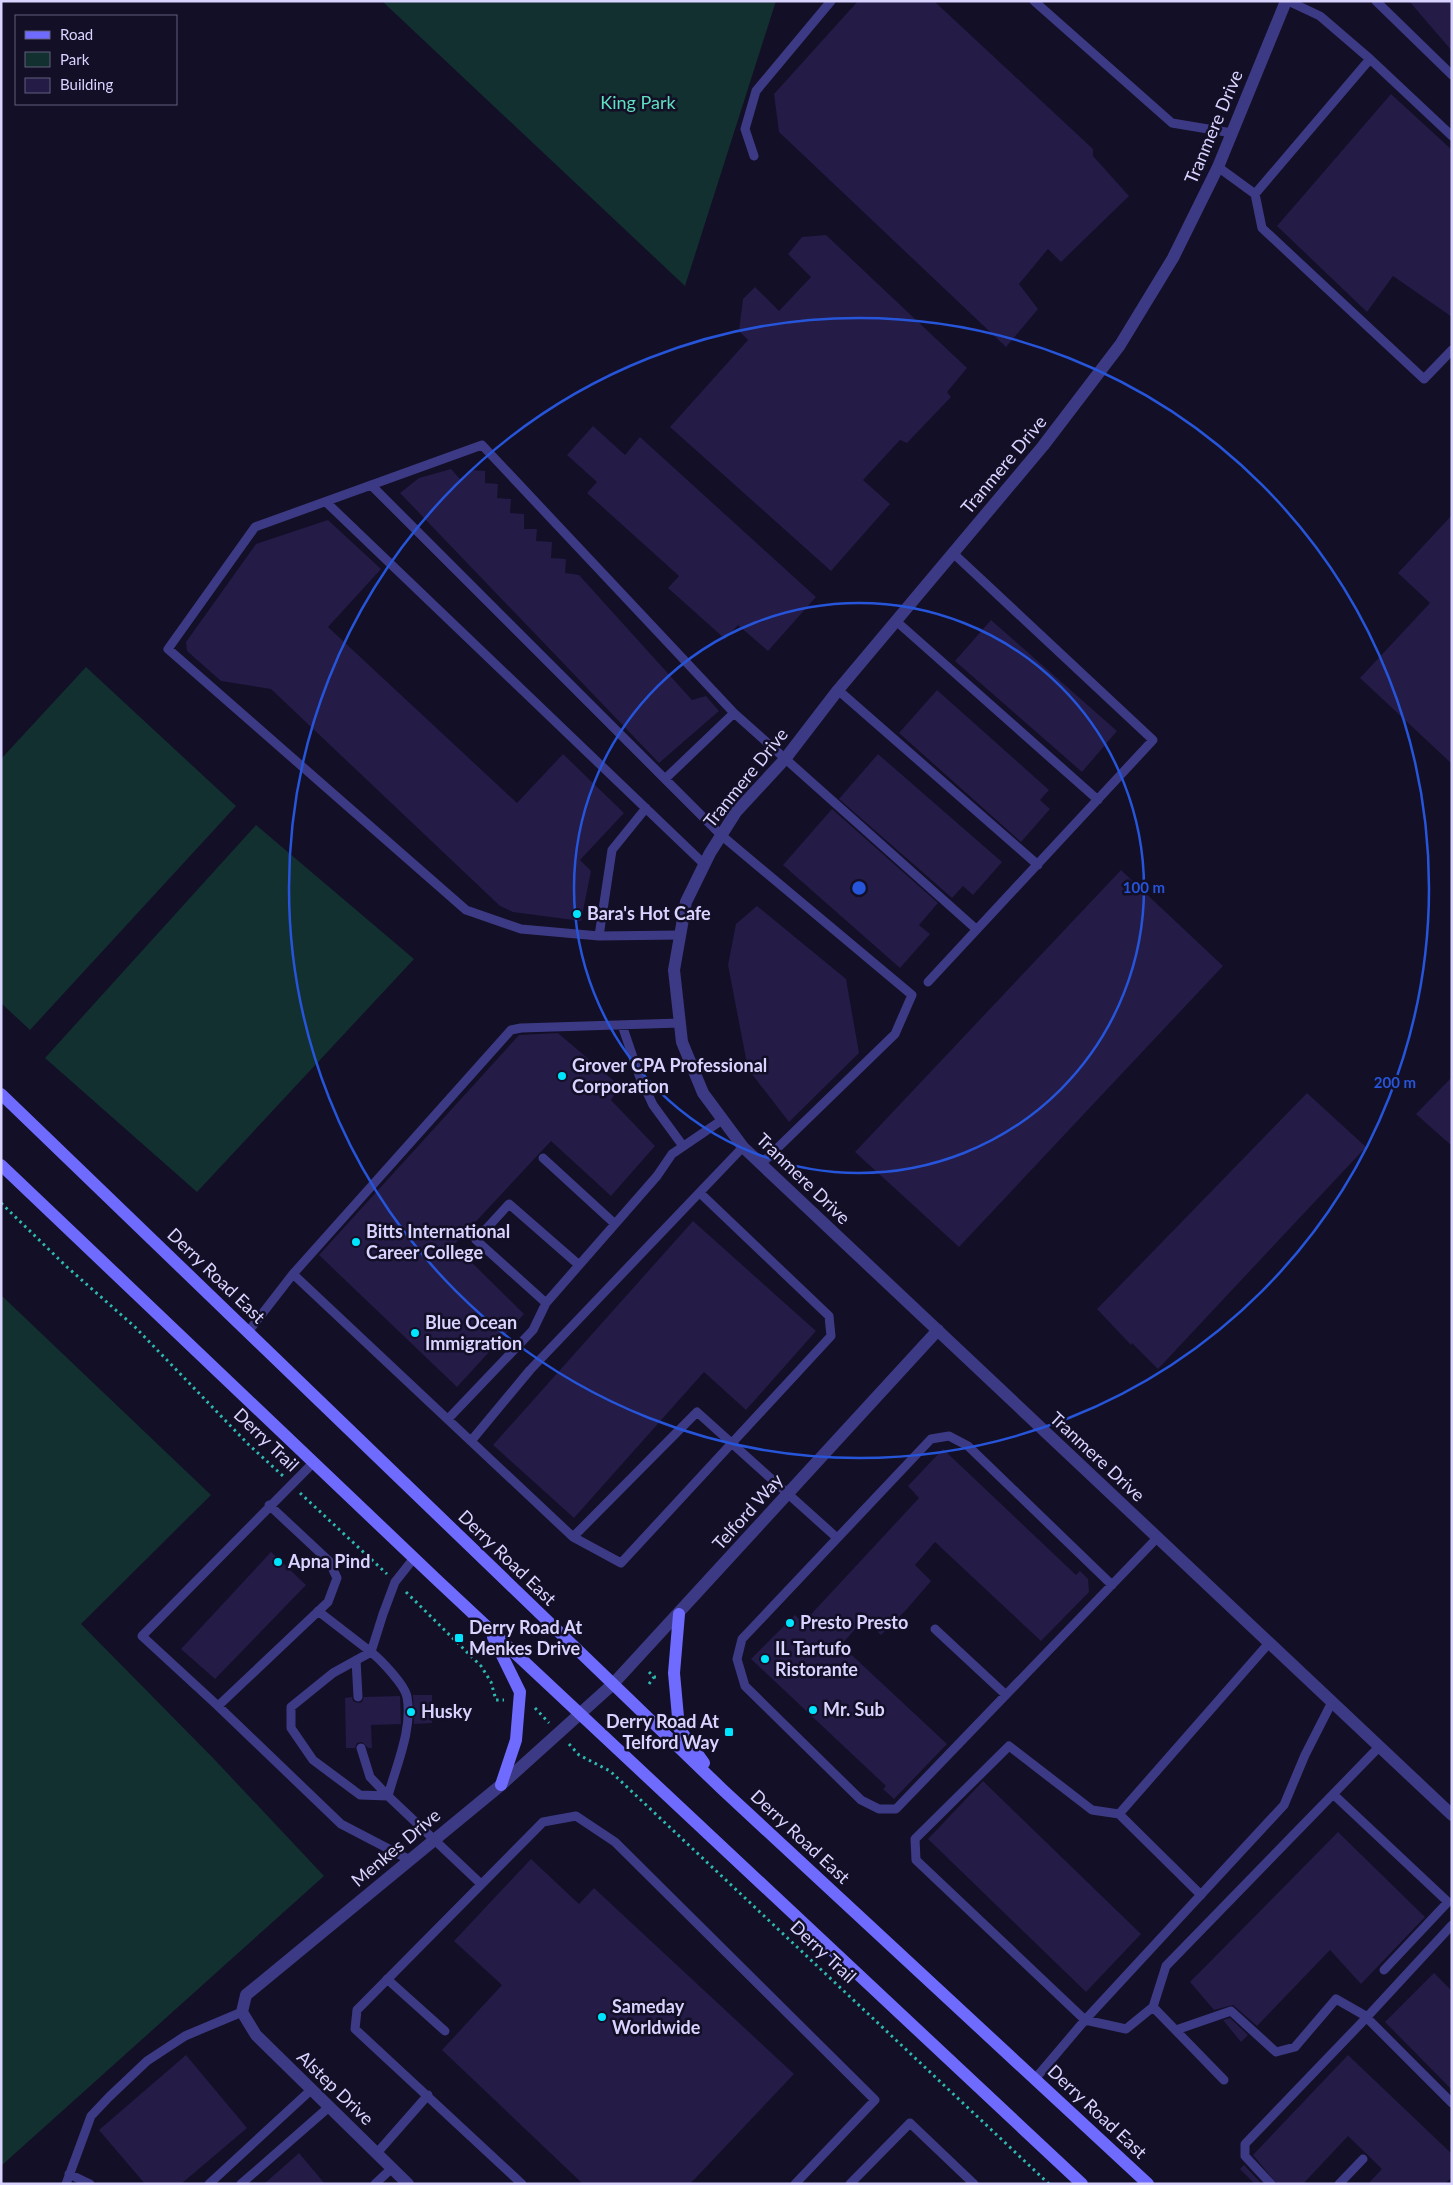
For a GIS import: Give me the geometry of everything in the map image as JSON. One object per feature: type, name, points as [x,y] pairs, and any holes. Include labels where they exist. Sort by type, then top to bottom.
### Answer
[{"type":"main road","name":"Derry Road East","points":[[1,1094],[724,1790],[1148,2184]]},
{"type":"main road","points":[[1,1165],[579,1714],[1082,2184]]},
{"type":"main road","points":[[679,1614],[674,1674],[679,1728],[724,1790]]},
{"type":"main road","points":[[488,1628],[520,1692],[516,1740],[501,1785]]},
{"type":"street","name":"Tranmere Drive","points":[[1287,1],[1218,167],[1173,258],[1120,345],[1043,446],[838,690],[785,759],[736,812],[704,864],[686,902],[674,970],[682,1042],[703,1093],[743,1147],[1452,1815]]},
{"type":"street","name":"Telford Way","points":[[579,1714],[613,1684],[679,1614],[938,1330]]},
{"type":"street","name":"Menkes Drive","points":[[242,2012],[246,1995],[501,1785],[579,1714]]},
{"type":"street","name":"Alstep Drive","points":[[242,2012],[256,2036],[408,2184]]},
{"type":"lane","points":[[754,156],[745,130],[756,91],[831,1]]},
{"type":"lane","points":[[1034,1],[1172,124],[1232,133]]},
{"type":"lane","points":[[1287,1],[1320,16],[1370,59],[1452,136]]},
{"type":"lane","points":[[1376,1],[1452,75]]},
{"type":"lane","points":[[1255,194],[1370,59]]},
{"type":"lane","points":[[1218,167],[1255,194],[1262,228],[1424,379],[1452,350]]},
{"type":"lane","points":[[680,935],[599,936],[521,929],[466,910],[168,649],[255,528],[482,445],[734,713],[976,930]]},
{"type":"lane","points":[[371,485],[721,836],[912,995],[895,1034],[761,1164]]},
{"type":"lane","points":[[326,502],[704,864]]},
{"type":"lane","points":[[928,982],[1153,740],[953,552]]},
{"type":"lane","points":[[896,621],[1098,800]]},
{"type":"lane","points":[[838,690],[1038,865]]},
{"type":"lane","points":[[665,780],[734,713]]},
{"type":"lane","points":[[599,936],[612,850],[646,808]]},
{"type":"lane","points":[[248,1332],[293,1274],[511,1030],[521,1028],[680,1023]]},
{"type":"lane","points":[[622,1025],[639,1075],[653,1105],[683,1146]]},
{"type":"lane","points":[[448,1419],[533,1330],[546,1303],[657,1176],[672,1154],[722,1120]]},
{"type":"lane","points":[[471,1441],[530,1370],[743,1147]]},
{"type":"lane","points":[[543,1158],[614,1224]]},
{"type":"lane","points":[[293,1274],[573,1537],[621,1563],[831,1336],[829,1316],[700,1193]]},
{"type":"lane","points":[[546,1303],[476,1240],[509,1204],[579,1266]]},
{"type":"lane","points":[[573,1537],[697,1412],[836,1538]]},
{"type":"lane","points":[[1112,1585],[968,1446],[949,1436],[931,1439],[742,1639],[737,1660],[745,1686],[861,1800],[879,1809],[896,1809],[1112,1585],[1157,1538]]},
{"type":"lane","points":[[313,1463],[142,1636],[341,1824],[410,1860]]},
{"type":"lane","points":[[218,1706],[328,1602],[337,1578],[329,1561],[269,1506]]},
{"type":"lane","points":[[388,1796],[360,1795],[313,1760],[290,1728],[291,1707],[333,1673],[371,1652],[395,1582],[414,1558]]},
{"type":"lane","points":[[318,1611],[386,1664],[407,1696],[408,1724],[388,1796]]},
{"type":"lane","points":[[935,1629],[1006,1695]]},
{"type":"lane","points":[[1119,1814],[1269,1642]]},
{"type":"lane","points":[[356,1660],[358,1697]]},
{"type":"lane","points":[[1035,2079],[1085,2020],[1284,1805],[1305,1755],[1332,1702]]},
{"type":"lane","points":[[1201,1895],[1119,1814],[1092,1810],[1009,1746],[916,1839],[916,1860],[1085,2020],[1126,2029],[1154,2007],[1166,1966],[1379,1747]]},
{"type":"lane","points":[[361,1748],[370,1777],[482,1884]]},
{"type":"lane","points":[[1333,1794],[1450,1901],[1384,1970]]},
{"type":"lane","points":[[522,2184],[355,2029],[357,2010],[543,1822],[576,1816],[615,1842],[875,2100],[795,2184]]},
{"type":"lane","points":[[1272,2184],[1245,2156],[1245,2144],[1452,1925]]},
{"type":"lane","points":[[387,1979],[445,2031]]},
{"type":"lane","points":[[1176,2030],[1231,2011],[1276,2052],[1295,2047],[1336,1999],[1367,2017],[1452,2103]]},
{"type":"lane","points":[[1154,2007],[1224,2080]]},
{"type":"lane","points":[[66,2184],[91,2116],[147,2060],[185,2036],[242,2012]]},
{"type":"lane","points":[[209,2184],[312,2089]]},
{"type":"lane","points":[[377,2153],[428,2095]]},
{"type":"lane","points":[[241,2184],[329,2107]]},
{"type":"lane","points":[[850,2184],[910,2123],[974,2184]]},
{"type":"lane","points":[[1339,2184],[1363,2159]]},
{"type":"lane","points":[[375,2184],[392,2168]]},
{"type":"lane","points":[[69,2174],[90,2184]]},
{"type":"path","name":"Derry Trail","points":[[1,1202],[67,1267],[135,1327],[248,1444],[481,1666],[491,1682],[496,1700],[503,1700]]},
{"type":"path","points":[[649,1672],[654,1677],[664,1677]]},
{"type":"path","points":[[649,1684],[654,1677]]},
{"type":"path","name":"Derry Trail","points":[[573,1748],[579,1755],[610,1771],[1049,2184]]},
{"type":"green space","name":"King Park","points":[[382,1],[776,1],[685,286]]},
{"type":"green space","points":[[86,667],[236,806],[30,1030],[1,1003],[1,759]]},
{"type":"green space","points":[[256,825],[414,959],[197,1192],[45,1058]]},
{"type":"green space","points":[[1,1295],[211,1495],[81,1624],[214,1759],[324,1876],[1,2166]]},
{"type":"building","points":[[858,1],[934,1],[1093,149],[1093,156],[1129,196],[1061,262],[1048,249],[1019,284],[1038,309],[1006,347],[779,132],[774,94]]},
{"type":"building","points":[[1409,1],[1452,1],[1452,51]]},
{"type":"building","points":[[1391,94],[1452,150],[1452,317],[1393,276],[1367,312],[1277,226]]},
{"type":"building","points":[[826,235],[967,368],[947,392],[951,397],[907,443],[900,440],[863,480],[890,504],[831,571],[670,427],[748,340],[739,331],[743,299],[755,287],[779,311],[811,277],[788,254],[802,237]]},
{"type":"building","points":[[593,426],[625,455],[640,437],[816,597],[768,651],[738,625],[725,639],[668,588],[679,576],[587,493],[597,482],[567,455]]},
{"type":"building","points":[[451,469],[460,479],[473,470],[485,471],[485,483],[498,484],[497,498],[511,499],[510,513],[524,514],[524,529],[537,529],[536,541],[552,542],[551,558],[566,559],[565,573],[579,575],[692,700],[706,696],[719,711],[659,763],[400,493],[419,478]]},
{"type":"building","points":[[1452,515],[1452,764],[1360,678],[1430,603],[1398,573]]},
{"type":"building","points":[[328,520],[381,569],[328,627],[517,803],[563,754],[624,813],[580,860],[591,871],[581,921],[513,912],[500,906],[271,689],[221,681],[187,651],[186,642],[256,544]]},
{"type":"building","points":[[991,620],[1117,731],[1082,772],[955,661]]},
{"type":"building","points":[[937,690],[1049,790],[1040,800],[1050,809],[1021,842],[899,733]]},
{"type":"building","points":[[878,754],[1002,862],[973,895],[963,886],[952,898],[839,799]]},
{"type":"building","points":[[832,809],[938,903],[919,925],[930,934],[900,968],[783,865]]},
{"type":"building","points":[[1121,870],[1223,966],[959,1247],[855,1152]]},
{"type":"building","points":[[757,906],[846,979],[859,1053],[789,1122],[748,1069],[728,965],[736,924]]},
{"type":"building","points":[[558,1033],[620,1086],[611,1100],[655,1146],[611,1196],[551,1141],[454,1245],[524,1314],[457,1387],[319,1255],[519,1035]]},
{"type":"building","points":[[1452,1077],[1452,1146],[1416,1114]]},
{"type":"building","points":[[1307,1093],[1366,1147],[1158,1369],[1132,1343],[1131,1345],[1097,1309]]},
{"type":"building","points":[[693,1221],[816,1331],[746,1410],[704,1372],[574,1518],[493,1445]]},
{"type":"building","points":[[943,1449],[1076,1575],[1080,1571],[1088,1579],[1089,1592],[1041,1641],[935,1542],[915,1565],[931,1581],[906,1610],[881,1635],[864,1619],[841,1645],[947,1744],[894,1799],[883,1789],[886,1786],[751,1659],[795,1615],[803,1623],[919,1498],[908,1486]]},
{"type":"building","points":[[271,1552],[306,1585],[215,1679],[181,1649]]},
{"type":"building","points":[[413,1695],[432,1695],[432,1723],[414,1724]]},
{"type":"building","points":[[400,1696],[401,1724],[371,1725],[372,1748],[368,1748],[362,1742],[357,1743],[355,1748],[346,1748],[345,1698],[352,1697],[353,1701],[358,1703],[362,1702],[364,1697]]},
{"type":"building","points":[[983,1781],[1141,1934],[1086,1992],[928,1839]]},
{"type":"building","points":[[1338,1832],[1425,1917],[1361,1984],[1330,1950],[1257,2026],[1233,2005],[1214,2010],[1190,1982]]},
{"type":"building","name":"Sameday Worldwide","points":[[531,1859],[579,1904],[594,1888],[794,2074],[690,2184],[583,2184],[442,2050],[502,1985],[454,1941]]},
{"type":"building","points":[[1434,1973],[1452,1991],[1452,2090],[1385,2022]]},
{"type":"building","points":[[1230,2018],[1248,2035],[1241,2042],[1223,2020]]},
{"type":"building","points":[[186,2055],[247,2128],[181,2184],[145,2184],[99,2130]]},
{"type":"building","points":[[1348,2055],[1452,2154],[1452,2177],[1445,2184],[1368,2184],[1382,2169],[1348,2136],[1303,2184],[1277,2184],[1253,2155]]},
{"type":"building","points":[[299,2153],[325,2184],[264,2184]]},
{"type":"building","points":[[1244,2165],[1262,2184],[1255,2184],[1240,2169]]},
{"type":"place","name":"Bara's Hot Cafe","points":[[577,914]]},
{"type":"place","name":"Grover CPA Professional Corporation","points":[[562,1076]]},
{"type":"place","name":"Bitts International Career College","points":[[356,1242]]},
{"type":"place","name":"Blue Ocean Immigration","points":[[415,1333]]},
{"type":"place","name":"Apna Pind","points":[[278,1562]]},
{"type":"place","name":"Presto Presto","points":[[790,1623]]},
{"type":"place","name":"Derry Road At Menkes Drive","points":[[459,1638]]},
{"type":"place","name":"IL Tartufo Ristorante","points":[[765,1659]]},
{"type":"place","name":"Mr. Sub","points":[[813,1710]]},
{"type":"place","name":"Husky","points":[[411,1712]]},
{"type":"place","name":"Derry Road At Telford Way","points":[[729,1732]]},
{"type":"place","name":"Sameday Worldwide","points":[[602,2017]]}]
